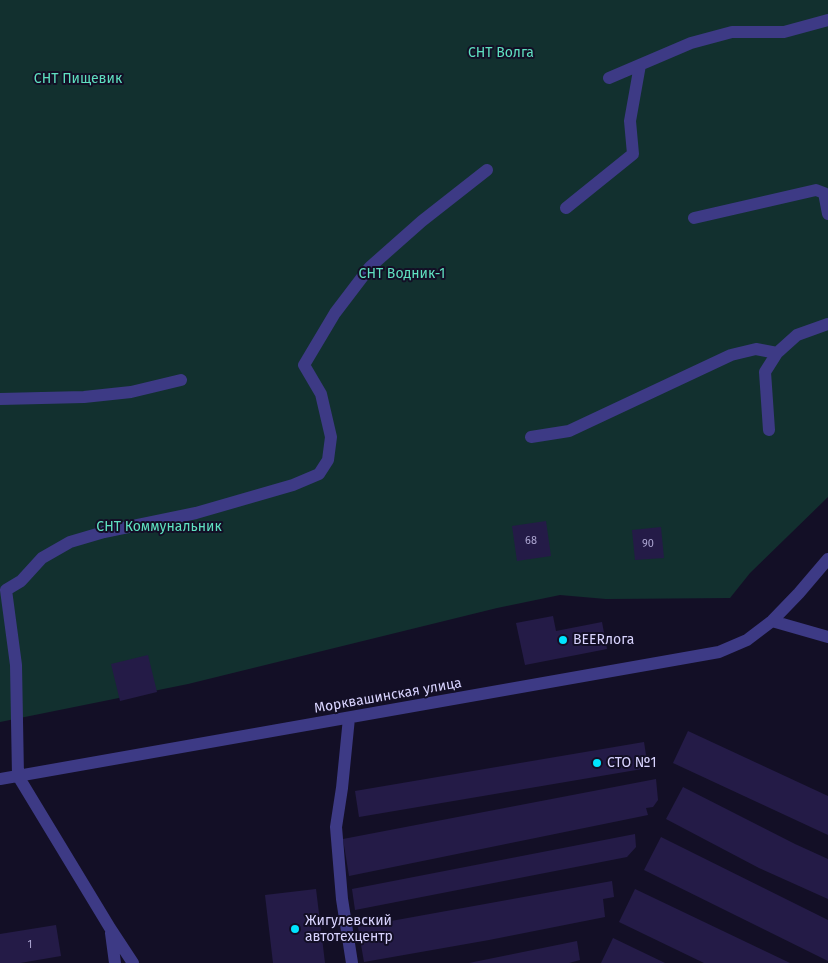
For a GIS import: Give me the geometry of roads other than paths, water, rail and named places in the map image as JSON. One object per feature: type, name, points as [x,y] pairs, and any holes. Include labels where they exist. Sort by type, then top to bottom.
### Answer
[{"type":"street","points":[[609,78],[691,43],[732,32],[784,32],[828,20]]},
{"type":"street","points":[[566,208],[633,154],[630,121],[640,65]]},
{"type":"street","points":[[134,963],[110,928],[18,776],[16,665],[3,590],[21,580],[42,558],[70,542],[104,532],[196,513],[293,485],[319,474],[328,460],[331,437],[321,394],[304,365],[335,313],[370,267],[487,170]]},
{"type":"street","points":[[694,218],[816,190],[824,193],[828,214]]},
{"type":"street","points":[[769,430],[765,372],[777,353],[797,335],[828,324]]},
{"type":"street","points":[[531,437],[569,431],[731,355],[756,350],[777,353]]},
{"type":"street","points":[[0,399],[84,397],[131,392],[181,380]]},
{"type":"street","name":"Морквашинская улица","points":[[0,779],[719,652],[747,640],[772,621],[799,594],[828,559]]},
{"type":"street","points":[[772,621],[828,637]]},
{"type":"street","points":[[349,718],[336,827],[342,899],[352,963]]},
{"type":"street","points":[[110,928],[115,963]]},
{"type":"place","name":"BEERлога","points":[[563,640]]},
{"type":"place","name":"СТО №1","points":[[597,763]]},
{"type":"place","name":"Жигулевский автотехцентр","points":[[295,929]]},
{"type":"park label","name":"СНТ Волга","points":[[501,53]]},
{"type":"park label","name":"СНТ Пищевик","points":[[78,79]]},
{"type":"park label","name":"СНТ Водник-1","points":[[402,274]]},
{"type":"park label","name":"СНТ Коммунальник","points":[[159,527]]}]
